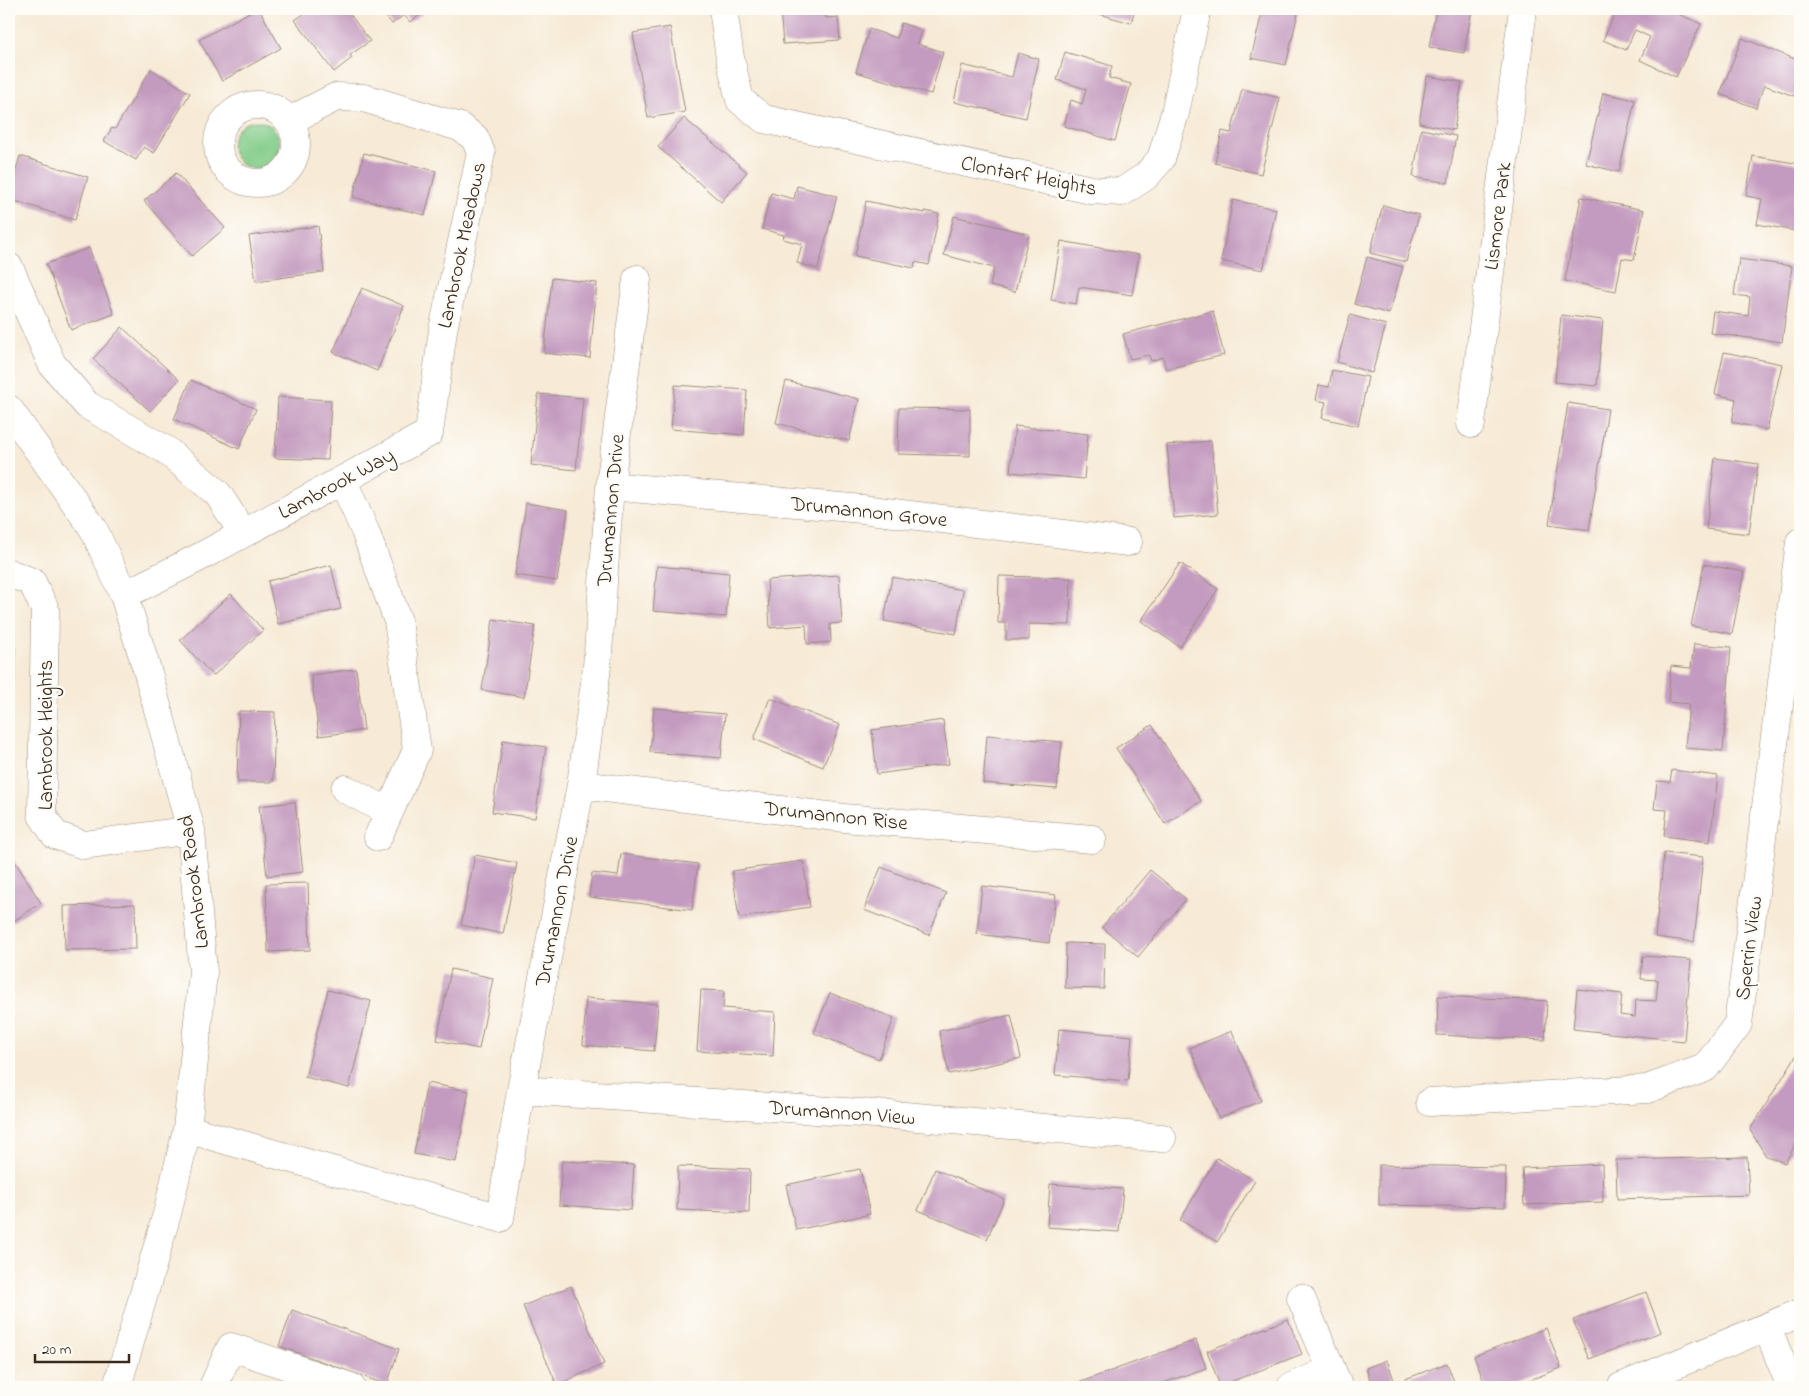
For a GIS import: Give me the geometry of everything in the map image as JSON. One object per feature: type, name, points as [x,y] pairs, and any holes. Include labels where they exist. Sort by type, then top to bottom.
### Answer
[{"type":"street","name":"Clontarf Heights","points":[[724,9],[730,58],[740,100],[764,118],[1091,190],[1122,192],[1146,176],[1161,160],[1175,113],[1197,9]]},
{"type":"street","name":"Lismore Park","points":[[1471,424],[1523,9]]},
{"type":"street","name":"Lambrook Meadows","points":[[289,121],[336,97],[364,98],[460,127],[475,138],[481,153],[443,330],[429,433]]},
{"type":"street","points":[[9,267],[52,364],[87,404],[166,450],[218,494],[243,533]]},
{"type":"street","name":"Drumannon Drive","points":[[187,1129],[500,1218],[521,1090],[581,785],[597,667],[610,486],[637,279]]},
{"type":"street","name":"Lambrook Road","points":[[9,409],[93,528],[124,595],[148,673],[190,830],[203,972],[187,1129],[167,1214],[117,1387]]},
{"type":"street","name":"Lambrook Way","points":[[124,595],[343,481],[429,433]]},
{"type":"street","points":[[343,481],[366,531],[398,621],[418,750],[378,837]]},
{"type":"street","name":"Drumannon Grove","points":[[610,486],[862,509],[1128,542]]},
{"type":"street","name":"Sperrin View","points":[[1430,1102],[1647,1089],[1705,1068],[1738,1024],[1800,542]]},
{"type":"street","name":"Lambrook Heights","points":[[9,573],[32,582],[45,609],[42,815],[55,835],[84,845],[190,830]]},
{"type":"street","name":"Drumannon Rise","points":[[581,785],[844,818],[1092,839]]},
{"type":"street","points":[[345,789],[389,812]]},
{"type":"street","name":"Drumannon View","points":[[521,1090],[895,1115],[1162,1138]]},
{"type":"street","points":[[1290,1387],[1335,1379],[1301,1298]]},
{"type":"street","points":[[1621,1387],[1800,1313]]},
{"type":"street","points":[[1767,1327],[1791,1387]]},
{"type":"street","points":[[213,1387],[231,1347],[351,1387]]},
{"type":"green space","points":[[256,121],[265,123],[273,128],[278,136],[280,145],[278,154],[273,162],[265,167],[256,169],[247,167],[239,162],[234,154],[232,145],[234,136],[239,128],[247,123]]},
{"type":"building","points":[[255,9],[259,9],[281,48],[222,81],[199,40]]},
{"type":"building","points":[[311,9],[346,9],[370,41],[350,55],[352,58],[334,72],[295,20]]},
{"type":"building","points":[[380,9],[419,9],[423,13],[410,22],[404,15],[392,24]]},
{"type":"building","points":[[780,9],[826,9],[826,18],[838,17],[840,40],[783,44]]},
{"type":"building","points":[[1082,9],[1135,9],[1131,23]]},
{"type":"building","points":[[1263,9],[1299,9],[1286,65],[1251,58]]},
{"type":"building","points":[[1436,9],[1472,9],[1464,53],[1429,47]]},
{"type":"building","points":[[1617,9],[1667,9],[1701,24],[1676,77],[1640,60],[1650,37],[1635,30],[1626,50],[1603,40]]},
{"type":"building","points":[[901,23],[922,30],[918,44],[943,52],[931,94],[856,72],[869,29],[897,38]]},
{"type":"building","points":[[670,27],[685,112],[648,118],[633,33]]},
{"type":"building","points":[[1742,38],[1800,61],[1800,79],[1794,96],[1764,85],[1756,108],[1720,94]]},
{"type":"building","points":[[1065,52],[1112,66],[1109,78],[1131,84],[1115,141],[1064,126],[1071,100],[1082,104],[1086,89],[1057,80]]},
{"type":"building","points":[[1018,53],[1039,59],[1026,118],[954,102],[962,65],[1012,77]]},
{"type":"building","points":[[151,69],[190,93],[154,153],[144,147],[136,160],[104,141],[112,128],[115,129]]},
{"type":"building","points":[[1427,76],[1462,82],[1454,130],[1419,123]]},
{"type":"building","points":[[1242,89],[1280,98],[1261,174],[1215,163],[1222,131],[1231,133]]},
{"type":"building","points":[[1603,93],[1635,100],[1619,172],[1586,164]]},
{"type":"building","points":[[684,118],[747,172],[721,202],[658,147]]},
{"type":"building","points":[[1421,129],[1456,136],[1448,183],[1413,177]]},
{"type":"building","points":[[364,153],[436,171],[425,215],[353,197]]},
{"type":"building","points":[[20,156],[88,177],[75,220],[9,199]]},
{"type":"building","points":[[1753,156],[1800,164],[1800,206],[1796,231],[1757,224],[1762,199],[1746,196]]},
{"type":"building","points":[[176,173],[225,228],[192,256],[144,201]]},
{"type":"building","points":[[797,186],[837,196],[818,269],[797,263],[802,244],[783,239],[784,235],[762,229],[771,193],[794,199]]},
{"type":"building","points":[[1581,197],[1644,210],[1634,260],[1622,258],[1616,291],[1565,281]]},
{"type":"building","points":[[1233,200],[1276,209],[1263,270],[1221,261]]},
{"type":"building","points":[[866,201],[939,214],[929,265],[915,262],[914,268],[855,256]]},
{"type":"building","points":[[1383,205],[1419,215],[1406,262],[1370,253]]},
{"type":"building","points":[[954,216],[1029,234],[1015,292],[990,286],[994,268],[944,255]]},
{"type":"building","points":[[318,226],[324,272],[256,281],[249,236]]},
{"type":"building","points":[[1061,241],[1139,255],[1132,295],[1079,287],[1076,304],[1051,300]]},
{"type":"building","points":[[89,248],[114,314],[71,330],[46,264]]},
{"type":"building","points":[[1367,257],[1403,267],[1389,314],[1354,304]]},
{"type":"building","points":[[1739,259],[1792,266],[1782,342],[1710,333],[1713,311],[1748,316],[1750,297],[1734,295]]},
{"type":"building","points":[[552,278],[597,283],[590,358],[544,353]]},
{"type":"building","points":[[362,288],[404,306],[377,371],[333,352]]},
{"type":"building","points":[[1213,311],[1224,355],[1166,369],[1163,357],[1151,361],[1149,355],[1130,359],[1123,334]]},
{"type":"building","points":[[1350,315],[1386,325],[1372,373],[1337,362]]},
{"type":"building","points":[[1561,315],[1603,320],[1597,386],[1555,382]]},
{"type":"building","points":[[122,327],[179,380],[150,411],[93,359]]},
{"type":"building","points":[[1724,352],[1782,364],[1767,430],[1732,422],[1736,399],[1715,394]]},
{"type":"building","points":[[1332,370],[1368,377],[1358,426],[1322,418],[1326,402],[1316,400],[1319,385],[1329,387]]},
{"type":"building","points":[[191,380],[256,409],[239,449],[174,419]]},
{"type":"building","points":[[786,381],[859,399],[849,441],[776,423]]},
{"type":"building","points":[[675,385],[747,390],[744,435],[671,429]]},
{"type":"building","points":[[538,394],[583,398],[576,470],[531,465]]},
{"type":"building","points":[[278,397],[331,400],[328,460],[275,458]]},
{"type":"building","points":[[1568,403],[1608,409],[1589,530],[1549,524]]},
{"type":"building","points":[[899,408],[970,409],[970,456],[898,454]]},
{"type":"building","points":[[1015,426],[1088,434],[1084,479],[1010,472]]},
{"type":"building","points":[[1211,441],[1218,514],[1174,518],[1167,445]]},
{"type":"building","points":[[1715,458],[1758,464],[1749,534],[1706,529]]},
{"type":"building","points":[[526,503],[568,510],[557,581],[515,575]]},
{"type":"building","points":[[1180,563],[1218,589],[1180,647],[1141,621]]},
{"type":"building","points":[[1704,564],[1744,572],[1732,634],[1691,626]]},
{"type":"building","points":[[331,565],[341,609],[278,624],[268,581]]},
{"type":"building","points":[[657,566],[729,573],[726,617],[653,611]]},
{"type":"building","points":[[839,575],[842,623],[830,624],[831,642],[807,644],[806,625],[770,628],[767,580]]},
{"type":"building","points":[[999,576],[1071,578],[1070,625],[1029,624],[1029,640],[1006,640],[1006,623],[998,623]]},
{"type":"building","points":[[892,577],[963,590],[956,634],[884,621]]},
{"type":"building","points":[[231,594],[263,630],[213,676],[180,640]]},
{"type":"building","points":[[493,619],[535,626],[524,697],[482,690]]},
{"type":"building","points":[[1694,644],[1731,647],[1723,751],[1685,748],[1689,704],[1668,702],[1671,666],[1691,668]]},
{"type":"building","points":[[9,648],[14,648],[10,704],[9,704]]},
{"type":"building","points":[[356,669],[364,730],[319,736],[311,675]]},
{"type":"building","points":[[770,698],[840,725],[823,767],[754,739]]},
{"type":"building","points":[[654,708],[725,714],[721,758],[650,752]]},
{"type":"building","points":[[239,711],[275,712],[273,782],[237,782]]},
{"type":"building","points":[[943,720],[949,764],[877,774],[872,730]]},
{"type":"building","points":[[1152,725],[1201,801],[1165,824],[1116,748]]},
{"type":"building","points":[[987,735],[1062,742],[1057,789],[983,783]]},
{"type":"building","points":[[503,740],[546,747],[535,818],[492,812]]},
{"type":"building","points":[[1672,770],[1718,776],[1710,842],[1664,836],[1667,810],[1654,809],[1657,781],[1670,782]]},
{"type":"building","points":[[295,802],[303,872],[267,876],[259,806]]},
{"type":"building","points":[[9,852],[41,903],[9,924]]},
{"type":"building","points":[[1664,853],[1703,857],[1694,942],[1655,937]]},
{"type":"building","points":[[621,854],[698,864],[692,910],[589,897],[592,873],[618,876]]},
{"type":"building","points":[[475,855],[517,863],[503,934],[461,925]]},
{"type":"building","points":[[803,861],[810,907],[739,918],[732,871]]},
{"type":"building","points":[[881,867],[946,893],[929,935],[864,910]]},
{"type":"building","points":[[1150,870],[1186,899],[1138,957],[1102,927]]},
{"type":"building","points":[[308,883],[310,950],[268,952],[266,884]]},
{"type":"building","points":[[982,886],[1056,895],[1049,943],[977,934]]},
{"type":"building","points":[[135,904],[136,949],[65,950],[64,906]]},
{"type":"building","points":[[1066,943],[1105,944],[1104,989],[1065,988]]},
{"type":"building","points":[[1643,956],[1691,960],[1684,1041],[1573,1029],[1577,989],[1622,994],[1620,1015],[1635,1017],[1636,1000],[1656,1001],[1658,980],[1641,979]]},
{"type":"building","points":[[451,969],[493,978],[479,1049],[437,1040]]},
{"type":"building","points":[[1800,981],[1800,1019],[1794,1018]]},
{"type":"building","points":[[328,990],[371,1001],[349,1088],[305,1077]]},
{"type":"building","points":[[701,990],[724,991],[723,1008],[775,1012],[773,1056],[697,1051]]},
{"type":"building","points":[[830,993],[894,1018],[879,1059],[814,1033]]},
{"type":"building","points":[[1438,996],[1547,1001],[1545,1040],[1437,1035]]},
{"type":"building","points":[[586,998],[658,1004],[654,1051],[583,1045]]},
{"type":"building","points":[[1011,1015],[1021,1058],[949,1074],[939,1031]]},
{"type":"building","points":[[1059,1029],[1132,1036],[1128,1081],[1055,1075]]},
{"type":"building","points":[[1232,1031],[1261,1101],[1219,1118],[1190,1048]]},
{"type":"building","points":[[1799,1051],[1800,1136],[1785,1163],[1766,1156],[1750,1130]]},
{"type":"building","points":[[427,1083],[469,1091],[456,1162],[414,1154]]},
{"type":"building","points":[[1747,1157],[1749,1195],[1617,1199],[1616,1160]]},
{"type":"building","points":[[1217,1158],[1255,1181],[1217,1242],[1180,1220]]},
{"type":"building","points":[[562,1161],[634,1165],[631,1210],[559,1205]]},
{"type":"building","points":[[1602,1164],[1603,1202],[1524,1205],[1522,1168]]},
{"type":"building","points":[[1379,1165],[1506,1167],[1505,1207],[1379,1205]]},
{"type":"building","points":[[678,1166],[750,1169],[749,1213],[677,1210]]},
{"type":"building","points":[[860,1169],[870,1214],[796,1230],[786,1185]]},
{"type":"building","points":[[935,1169],[1004,1199],[987,1239],[918,1210]]},
{"type":"building","points":[[1050,1184],[1123,1189],[1119,1232],[1047,1227]]},
{"type":"building","points":[[571,1286],[604,1364],[557,1385],[523,1306]]},
{"type":"building","points":[[1646,1292],[1661,1332],[1589,1359],[1573,1320]]},
{"type":"building","points":[[292,1310],[399,1349],[387,1385],[279,1346]]},
{"type":"building","points":[[1288,1319],[1302,1354],[1220,1386],[1207,1351]]},
{"type":"building","points":[[1546,1328],[1561,1368],[1511,1387],[1486,1387],[1474,1356]]},
{"type":"building","points":[[1196,1340],[1206,1368],[1152,1387],[1067,1387]]},
{"type":"building","points":[[1387,1360],[1395,1383],[1447,1363],[1456,1387],[1373,1387],[1366,1368]]},
{"type":"building","points":[[264,1383],[275,1387],[263,1387]]}]
